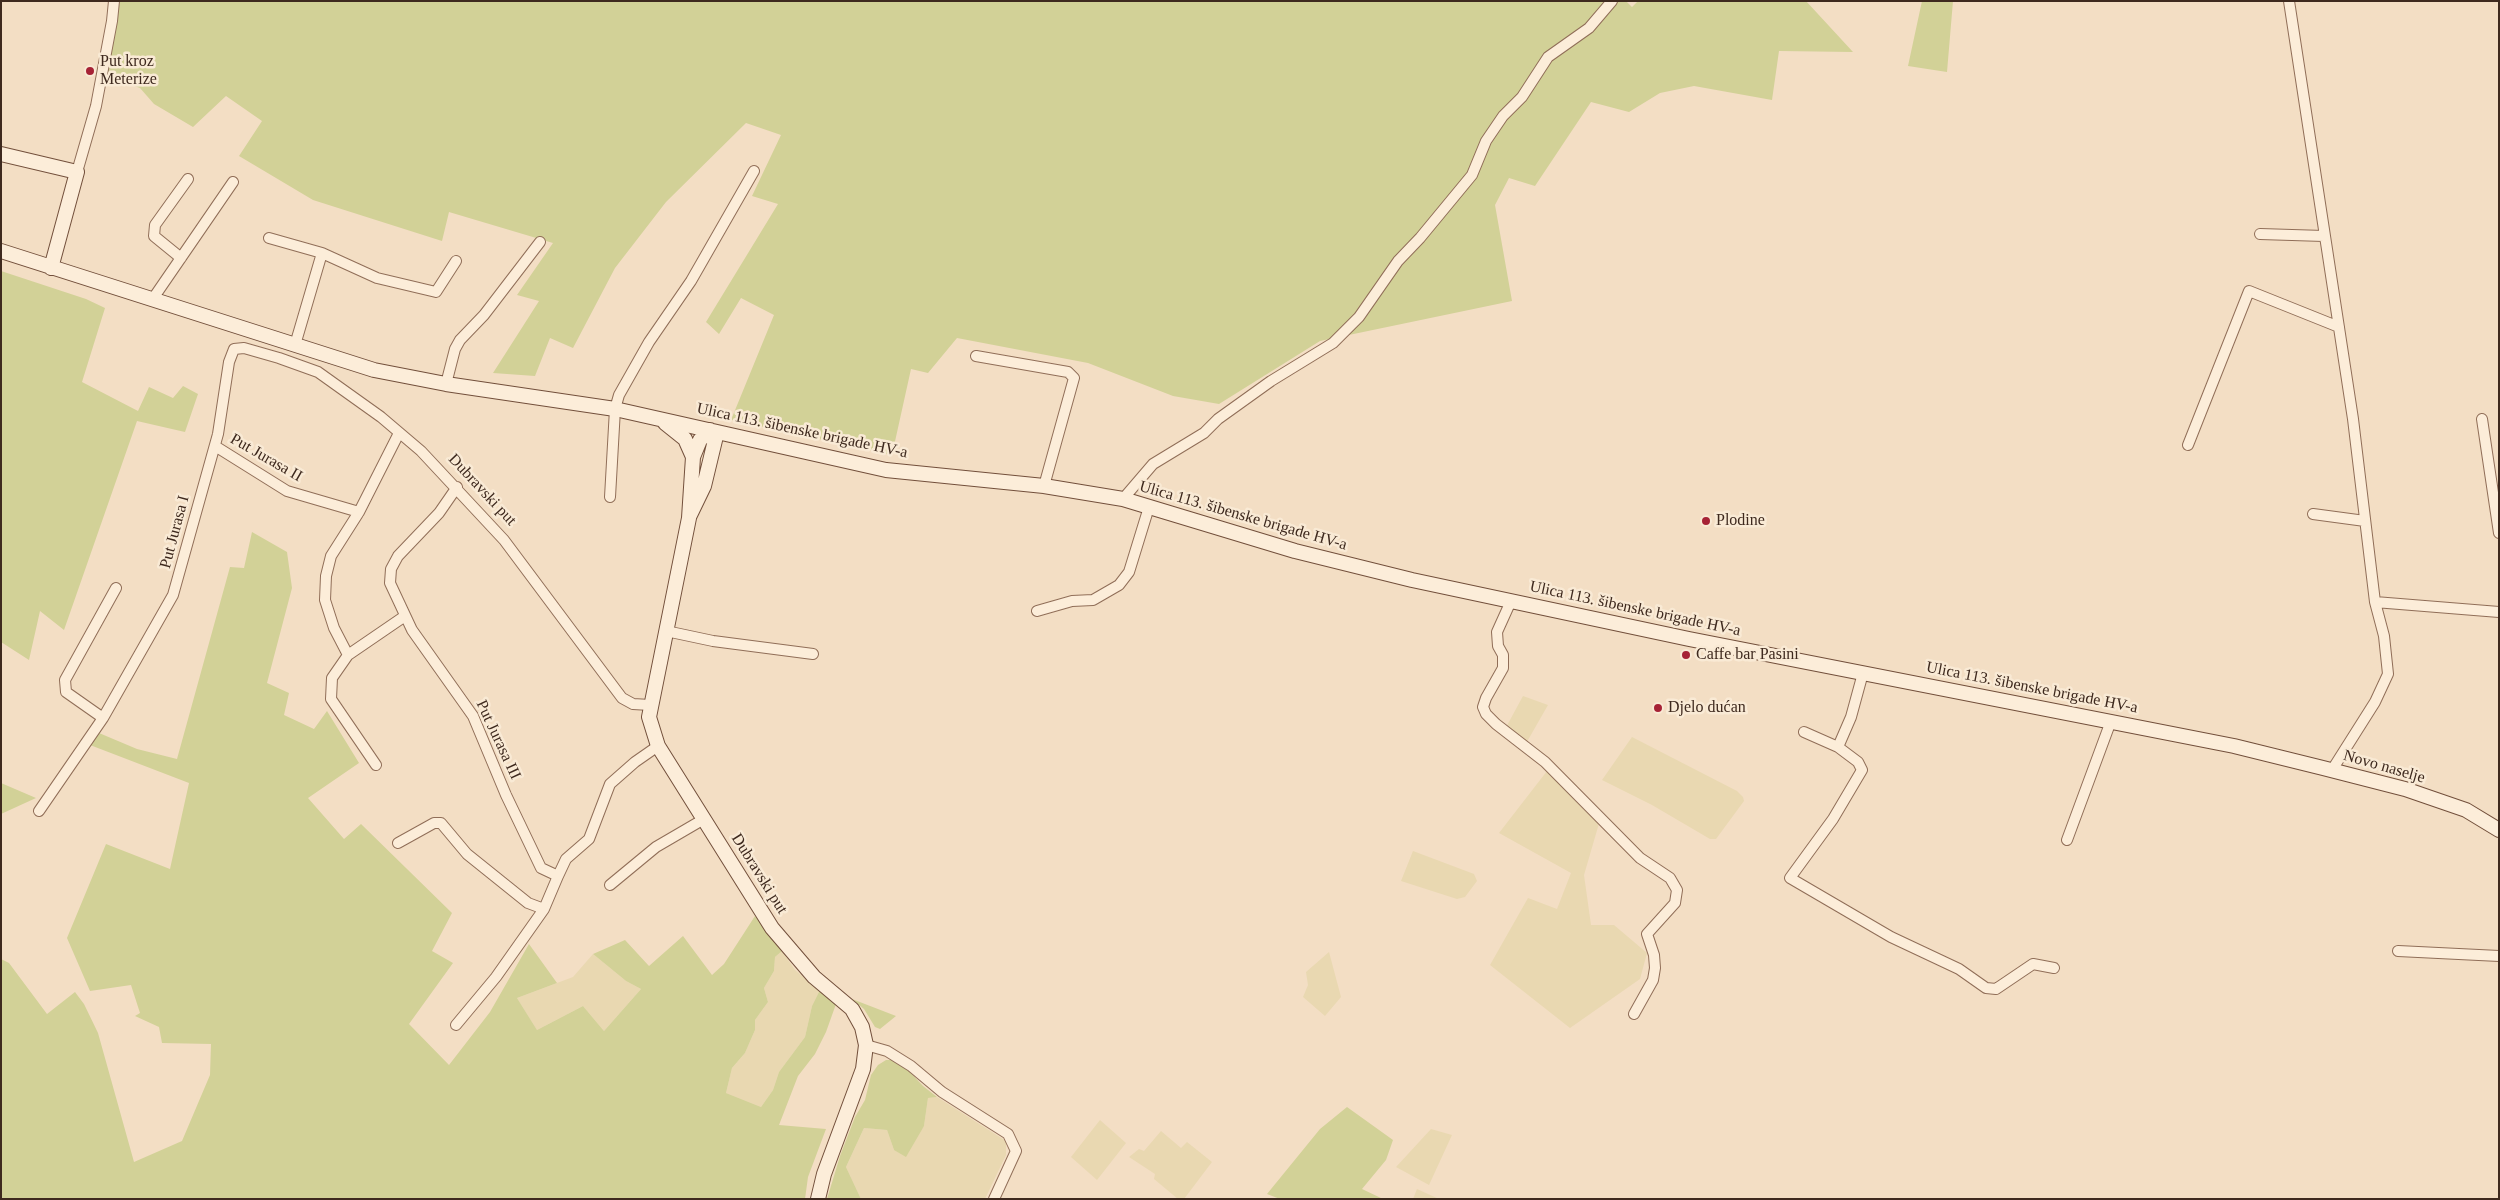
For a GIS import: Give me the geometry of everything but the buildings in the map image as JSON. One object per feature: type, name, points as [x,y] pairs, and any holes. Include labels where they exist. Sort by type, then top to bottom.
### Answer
[{"type":"main road","points":[[1,154],[77,172],[51,268]]},
{"type":"main road","name":"Ulica 113. šibenske brigade HV-a","points":[[1,251],[374,370],[446,384],[615,409],[886,470],[1044,486],[1123,499],[1295,551],[1511,601],[2254,752]]},
{"type":"main road","points":[[658,418],[677,431],[690,447],[693,457]]},
{"type":"main road","name":"Dubravski put","points":[[714,431],[700,440],[693,457],[689,518],[650,705],[651,729],[658,746],[772,928],[814,977],[852,1009],[862,1027],[866,1045]]},
{"type":"main road","name":"Dubravski put","points":[[689,518],[704,486],[714,431]]},
{"type":"main road","name":"Novo naselje","points":[[2254,752],[2404,789],[2466,810],[2499,830]]},
{"type":"main road","points":[[818,1199],[824,1174],[862,1069],[866,1045]]},
{"type":"street","points":[[77,172],[96,106],[114,1]]},
{"type":"street","points":[[1123,499],[1154,464],[1204,433],[1218,419],[1271,381],[1333,342],[1359,317],[1398,261],[1420,238],[1472,174],[1486,141],[1503,116],[1522,97],[1548,57],[1589,28],[1612,1]]},
{"type":"street","points":[[2289,1],[2339,327],[2375,602],[2384,636],[2388,674],[2375,702],[2332,770]]},
{"type":"street","points":[[610,497],[615,409],[628,377],[691,281],[754,171]]},
{"type":"street","points":[[181,258],[154,236],[156,224],[188,179]]},
{"type":"street","points":[[152,300],[233,182]]},
{"type":"street","points":[[2260,234],[2324,236]]},
{"type":"street","points":[[270,238],[322,254],[377,278],[436,292],[456,261]]},
{"type":"street","points":[[446,384],[455,349],[460,340],[484,315],[540,242]]},
{"type":"street","points":[[294,345],[322,254]]},
{"type":"street","points":[[2188,445],[2249,291],[2339,327]]},
{"type":"street","name":"Dubravski put","points":[[244,348],[318,372],[399,433],[457,487],[504,540],[622,698],[633,704],[650,705]]},
{"type":"street","name":"Put Jurasa I","points":[[39,811],[103,718],[174,595],[215,446],[229,362],[234,349],[244,348]]},
{"type":"street","points":[[976,356],[1068,372],[1074,378],[1044,486]]},
{"type":"street","points":[[2482,419],[2499,533]]},
{"type":"street","points":[[348,655],[334,628],[325,600],[326,576],[332,556],[359,512],[399,433]]},
{"type":"street","name":"Put Jurasa II","points":[[215,446],[287,490],[359,512]]},
{"type":"street","name":"Put Jurasa III","points":[[457,487],[439,513],[398,556],[391,569],[390,583],[412,630],[474,716],[541,868],[558,876]]},
{"type":"street","points":[[1037,612],[1072,601],[1093,600],[1119,585],[1128,572],[1149,507]]},
{"type":"street","points":[[2313,514],[2365,521]]},
{"type":"street","points":[[103,718],[66,692],[65,680],[116,588]]},
{"type":"street","points":[[1511,601],[1497,632],[1498,646],[1503,655],[1503,668],[1483,706],[1486,714],[1545,762],[1640,858],[1670,878],[1676,890],[1675,903],[1647,934],[1654,955],[1655,968],[1653,980],[1634,1014]]},
{"type":"street","points":[[2375,602],[2499,612]]},
{"type":"street","points":[[376,765],[331,699],[332,678],[348,655],[405,616]]},
{"type":"street","points":[[666,631],[713,641],[813,654]]},
{"type":"street","points":[[1838,747],[1851,717],[1863,673]]},
{"type":"street","points":[[2067,840],[2111,722]]},
{"type":"street","points":[[1804,732],[1838,747],[1858,762],[1862,770],[1833,820],[1790,878],[1891,937],[1959,969],[1986,988],[1996,989],[2033,964],[2054,968]]},
{"type":"street","points":[[456,1025],[496,976],[544,909],[566,859],[589,839],[610,784],[635,762],[658,746]]},
{"type":"street","points":[[610,885],[645,856],[704,819]]},
{"type":"street","points":[[398,843],[434,823],[441,823],[467,854],[528,903],[544,909]]},
{"type":"street","points":[[2398,951],[2499,956]]},
{"type":"street","points":[[866,1045],[886,1051],[911,1066],[942,1092],[1008,1134],[1016,1150],[994,1199]]},
{"type":"shaded area","points":[[120,1],[1626,1],[1632,7],[1638,1],[1806,1],[1853,52],[1779,51],[1772,100],[1694,86],[1660,93],[1629,112],[1591,102],[1535,186],[1509,178],[1495,205],[1512,301],[1320,341],[1219,404],[1173,396],[1088,363],[957,338],[928,373],[911,369],[892,455],[731,420],[774,315],[741,298],[719,334],[706,322],[778,204],[752,196],[781,135],[746,123],[666,202],[615,268],[573,348],[550,338],[535,376],[493,373],[539,301],[517,295],[553,243],[449,212],[442,241],[313,200],[239,156],[262,121],[226,96],[193,127],[154,104],[140,88],[107,76]]},
{"type":"shaded area","points":[[1922,1],[1953,1],[1947,72],[1908,66]]},
{"type":"shaded area","points":[[1,271],[86,299],[105,308],[82,382],[138,411],[149,387],[173,398],[183,386],[198,394],[185,432],[137,421],[64,630],[40,611],[29,660],[1,642]]},
{"type":"shaded area","points":[[252,532],[287,552],[292,588],[267,683],[289,693],[284,715],[314,729],[327,711],[359,763],[308,798],[344,839],[361,824],[452,913],[432,951],[453,963],[409,1024],[449,1065],[490,1012],[529,944],[557,983],[517,998],[537,1030],[583,1006],[604,1031],[641,989],[626,981],[593,954],[625,940],[649,966],[683,936],[712,975],[724,964],[755,916],[782,951],[775,957],[774,971],[764,988],[768,1002],[755,1020],[755,1030],[745,1053],[732,1068],[726,1093],[761,1107],[773,1090],[779,1072],[805,1037],[812,1006],[820,990],[836,1004],[826,1032],[815,1054],[798,1076],[779,1125],[826,1129],[808,1177],[805,1199],[1,1199],[1,959],[9,963],[47,1014],[75,992],[84,1004],[98,1033],[134,1162],[182,1141],[210,1075],[211,1044],[162,1043],[159,1027],[135,1016],[140,1013],[131,985],[90,991],[67,938],[106,844],[170,869],[189,783],[90,745],[99,733],[137,749],[177,759],[230,567],[244,568]]},
{"type":"shaded area","points":[[1523,696],[1548,705],[1524,747],[1504,731]]},
{"type":"shaded area","points":[[1632,737],[1737,791],[1743,797],[1744,801],[1716,839],[1710,839],[1652,805],[1602,780]]},
{"type":"shaded area","points":[[1547,771],[1600,820],[1584,875],[1591,925],[1614,925],[1647,953],[1640,979],[1570,1028],[1490,965],[1528,898],[1557,909],[1571,873],[1499,833]]},
{"type":"shaded area","points":[[1,783],[36,798],[1,814]]},
{"type":"shaded area","points":[[1413,851],[1474,874],[1477,881],[1465,897],[1457,899],[1401,881]]},
{"type":"shaded area","points":[[782,951],[795,970],[820,990],[812,1006],[805,1037],[779,1072],[773,1090],[761,1107],[726,1093],[732,1068],[745,1053],[755,1030],[755,1020],[768,1002],[764,988],[774,971],[775,957]]},
{"type":"shaded area","points":[[1329,952],[1341,997],[1325,1016],[1303,997],[1308,985],[1306,972]]},
{"type":"shaded area","points":[[593,954],[626,981],[641,989],[604,1031],[583,1006],[537,1030],[517,998],[573,977]]},
{"type":"shaded area","points":[[852,999],[896,1016],[880,1029],[875,1027],[864,1009]]},
{"type":"shaded area","points":[[886,1060],[892,1060],[909,1071],[937,1097],[928,1098],[924,1126],[906,1157],[894,1150],[887,1130],[864,1128],[846,1167],[861,1199],[827,1199],[840,1156],[855,1117],[865,1100],[871,1075],[878,1065]]},
{"type":"shaded area","points":[[937,1097],[1006,1141],[1006,1155],[985,1199],[861,1199],[846,1167],[864,1128],[887,1130],[894,1150],[924,1126],[928,1098]]},
{"type":"shaded area","points":[[1347,1107],[1393,1140],[1386,1160],[1362,1189],[1383,1199],[1280,1199],[1267,1194],[1320,1129]]},
{"type":"shaded area","points":[[1100,1120],[1126,1143],[1097,1180],[1071,1157]]},
{"type":"shaded area","points":[[1431,1129],[1452,1135],[1429,1185],[1396,1167]]},
{"type":"shaded area","points":[[1161,1131],[1181,1148],[1187,1142],[1212,1162],[1184,1199],[1178,1199],[1154,1179],[1155,1174],[1129,1157],[1139,1149],[1144,1151]]},
{"type":"shaded area","points":[[1417,1189],[1439,1199],[1413,1199]]},
{"type":"place","name":"Put kroz Meterize","points":[[90,71]]},
{"type":"place","name":"Plodine","points":[[1706,521]]},
{"type":"place","name":"Caffe bar Pasini","points":[[1686,655]]},
{"type":"place","name":"Djelo dućan","points":[[1658,708]]}]
